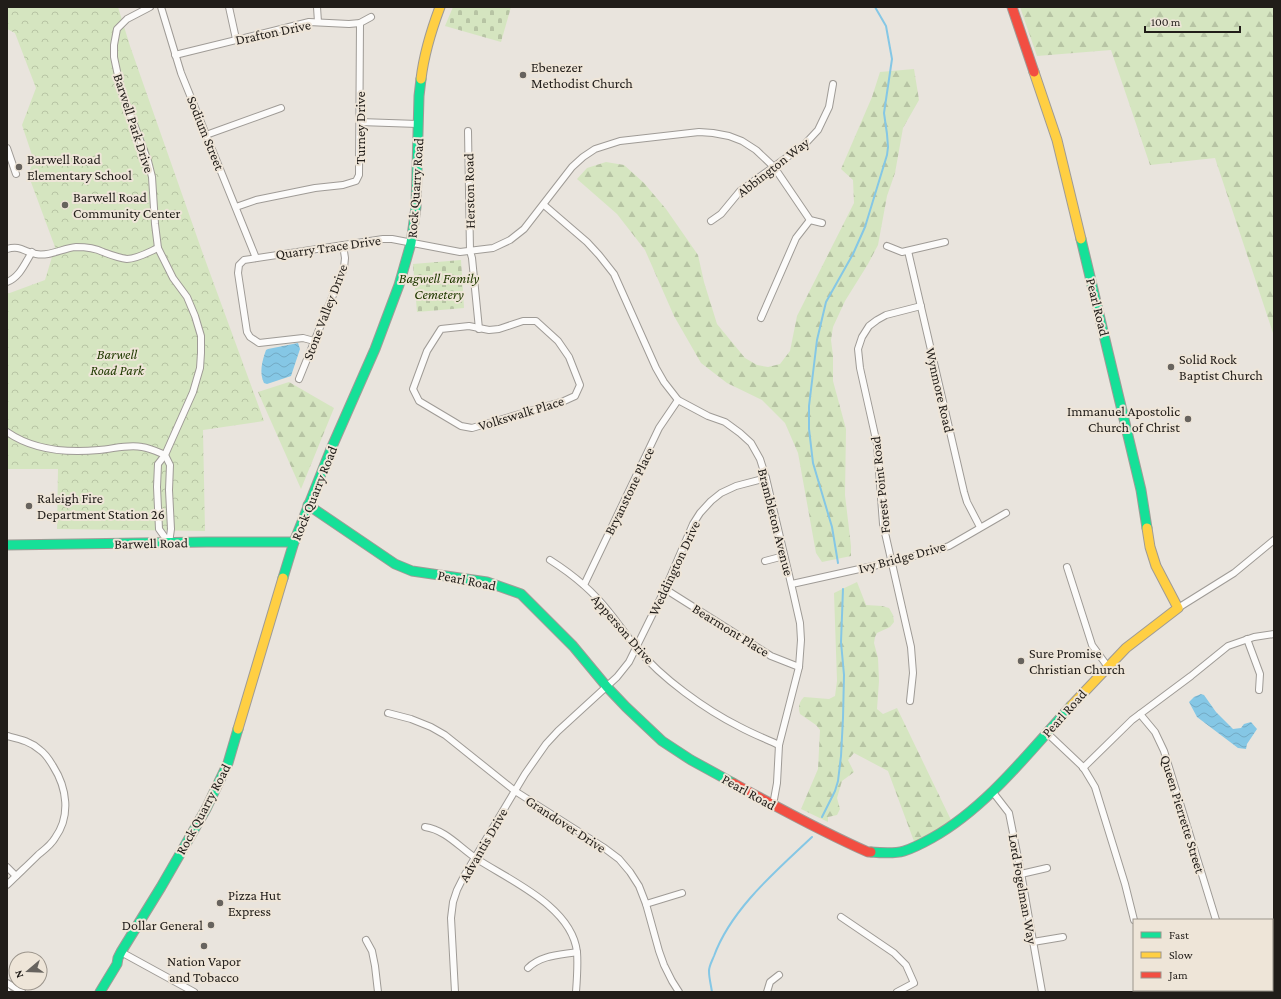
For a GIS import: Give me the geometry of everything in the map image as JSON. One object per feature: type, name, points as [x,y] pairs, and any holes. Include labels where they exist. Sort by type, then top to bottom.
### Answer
[{"type":"street","name":"Barwell Park Drive","points":[[150,7],[127,19],[117,30],[114,45],[114,57],[121,90],[148,161],[152,177],[158,248],[173,278],[187,297],[196,316],[200,336],[201,353],[200,368],[193,392],[165,455],[158,464],[158,522],[159,529],[169,543]]},
{"type":"street","name":"Sodium Street","points":[[161,7],[181,73],[256,258]]},
{"type":"street","points":[[229,7],[236,39]]},
{"type":"street","points":[[317,7],[318,22]]},
{"type":"street","name":"Rock Quarry Road","points":[[92,992],[111,963],[119,955],[161,887],[206,809],[228,764],[294,542],[331,449],[375,349],[399,285],[411,243],[417,188],[418,124],[420,82],[423,60],[431,31],[440,7]]},
{"type":"street","name":"Pearl Road","points":[[1012,7],[1059,148],[1141,490],[1150,546],[1156,566],[1178,608]]},
{"type":"street","name":"Drafton Drive","points":[[175,55],[309,22],[349,24],[360,23],[371,17]]},
{"type":"street","name":"Turney Drive","points":[[236,207],[256,200],[315,188],[343,185],[356,181],[360,170],[360,23]]},
{"type":"street","name":"Abbington Way","points":[[711,221],[722,214],[740,191],[804,145],[818,130],[829,107],[833,84]]},
{"type":"street","points":[[206,135],[281,108]]},
{"type":"street","points":[[360,122],[418,124]]},
{"type":"street","name":"Herston Road","points":[[468,131],[470,251],[479,329]]},
{"type":"street","name":"Quarry Trace Drive","points":[[314,341],[303,338],[259,343],[250,337],[247,332],[238,274],[239,265],[244,260],[383,238],[460,252],[493,248],[510,240],[524,229],[572,167],[583,157],[595,149],[620,141],[699,132],[729,136],[742,141],[756,150],[774,167],[810,220]]},
{"type":"street","points":[[7,148],[16,174]]},
{"type":"street","name":"Brambleton Avenue","points":[[544,205],[587,242],[614,274],[656,368],[664,382],[678,400],[708,416],[726,422],[751,443],[760,459],[792,584],[800,623],[801,640],[800,667],[779,746],[774,805]]},
{"type":"street","points":[[761,318],[796,238],[810,220],[822,223]]},
{"type":"street","points":[[887,246],[902,252],[945,242]]},
{"type":"street","name":"Stone Valley Drive","points":[[299,378],[344,268],[345,258],[343,244]]},
{"type":"street","points":[[7,249],[14,247],[36,254],[48,254],[76,247],[89,248],[102,251],[115,257],[128,259],[140,256],[158,248]]},
{"type":"street","name":"Wynmore Road","points":[[908,251],[964,492],[967,502],[980,527]]},
{"type":"street","points":[[7,282],[13,280],[19,273],[32,252]]},
{"type":"street","name":"Forest Point Road","points":[[910,701],[913,673],[912,647],[883,524],[877,444],[860,368],[858,349],[862,337],[869,326],[877,320],[886,315],[921,306]]},
{"type":"street","name":"Volkswalk Place","points":[[523,321],[536,321],[558,341],[569,357],[580,385],[575,396],[564,401],[472,428],[461,426],[419,401],[413,389],[427,351],[441,329],[469,326],[479,329],[499,329],[523,321]]},
{"type":"street","name":"Bryanstone Place","points":[[584,585],[659,428],[678,400]]},
{"type":"street","points":[[7,432],[28,443],[63,452],[100,450],[121,446],[142,447],[165,455],[170,465],[169,490],[171,529],[169,543]]},
{"type":"street","name":"Weddington Drive","points":[[607,687],[621,673],[637,648],[665,589],[693,524],[700,513],[721,493],[736,486],[766,478]]},
{"type":"street","name":"Pearl Road","points":[[308,505],[395,564],[412,571],[487,582],[521,594],[573,646],[607,687],[626,707],[662,741],[691,760],[844,841],[868,852],[890,853],[904,851],[919,845],[939,834],[964,817],[1001,783],[1126,648],[1178,608],[1234,574],[1274,540]]},
{"type":"street","name":"Ivy Bridge Drive","points":[[792,584],[937,550],[949,546],[1006,513]]},
{"type":"street","name":"Barwell Road","points":[[7,545],[294,542]]},
{"type":"street","points":[[765,561],[784,556]]},
{"type":"street","name":"Apperson Drive","points":[[550,560],[566,570],[584,585],[608,610],[637,648],[660,672],[696,701],[739,727],[779,746]]},
{"type":"street","points":[[1067,567],[1092,645],[1108,667]]},
{"type":"street","name":"Bearmont Place","points":[[665,589],[771,656],[800,667]]},
{"type":"street","points":[[1084,768],[1121,730],[1140,714],[1192,676],[1228,646],[1247,639],[1274,634]]},
{"type":"street","points":[[1247,639],[1260,674],[1259,690]]},
{"type":"street","name":"Advantis Drive","points":[[455,992],[451,918],[453,902],[457,890],[537,755],[558,731],[607,687]]},
{"type":"street","name":"Grandover Drive","points":[[388,713],[411,719],[431,727],[445,735],[515,791],[603,847],[619,859],[639,886],[662,958],[679,992]]},
{"type":"street","name":"Queen Pierrette Street","points":[[1140,714],[1155,732],[1164,751],[1216,919]]},
{"type":"street","points":[[1047,733],[1084,768],[1092,781],[1125,884],[1134,919]]},
{"type":"street","points":[[7,736],[29,742],[41,750],[48,758],[61,782],[66,802],[65,815],[61,829],[55,839],[7,885]]},
{"type":"street","name":"Lord Fogelman Way","points":[[992,791],[1009,812],[1042,992]]},
{"type":"street","points":[[425,827],[433,828],[441,832],[475,858],[543,900],[554,910],[562,919],[574,939],[577,952],[576,992]]},
{"type":"street","points":[[7,867],[16,876]]},
{"type":"street","points":[[1021,874],[1047,868]]},
{"type":"street","points":[[646,904],[682,893]]},
{"type":"street","points":[[842,917],[894,953],[906,965],[914,983],[897,992]]},
{"type":"street","points":[[1033,942],[1063,937]]},
{"type":"street","points":[[366,940],[372,951],[378,992]]},
{"type":"street","points":[[528,968],[534,962],[542,958],[577,952]]},
{"type":"street","points":[[119,955],[194,992]]},
{"type":"street","name":"Rock Quarry Road","points":[[100,992],[117,964],[119,955]]},
{"type":"street","points":[[767,992],[770,982],[779,975]]},
{"type":"street","points":[[7,983],[22,992]]},
{"type":"green space","name":"Barwell Road Park","points":[[7,7],[118,7],[130,46],[203,254],[264,421],[203,430],[205,531],[57,529],[58,469],[7,469],[7,294],[45,280],[55,247],[28,174],[34,161],[22,125],[36,88],[15,33],[7,29]]},
{"type":"green space","points":[[453,7],[511,7],[501,42],[445,26]]},
{"type":"green space","points":[[1020,7],[1274,7],[1274,336],[1215,158],[1150,165],[1111,50],[1037,56]]},
{"type":"green space","points":[[914,69],[919,100],[903,128],[895,173],[887,196],[878,245],[845,301],[833,327],[831,340],[833,356],[833,381],[846,429],[845,495],[851,556],[822,562],[816,553],[798,453],[785,423],[762,400],[727,383],[701,363],[674,316],[645,250],[617,214],[577,179],[587,168],[606,162],[624,165],[644,183],[666,209],[698,255],[704,282],[717,324],[745,358],[757,365],[768,367],[780,364],[790,351],[797,316],[854,203],[853,180],[841,169],[872,97],[880,72]]},
{"type":"green space","name":"Bagwell Family Cemetery","points":[[461,260],[464,308],[417,312],[413,264]]},
{"type":"green space","points":[[289,382],[334,408],[301,489],[258,392]]},
{"type":"green space","points":[[857,582],[866,605],[889,608],[893,615],[894,622],[890,627],[877,633],[875,637],[874,643],[878,658],[879,681],[877,709],[883,714],[897,708],[951,820],[915,844],[888,771],[854,753],[848,760],[854,772],[842,781],[837,798],[840,809],[837,815],[828,817],[828,822],[801,809],[818,769],[820,730],[816,725],[800,714],[799,705],[804,697],[829,699],[835,696],[837,681],[834,593]]},
{"type":"water","points":[[298,343],[300,349],[291,376],[267,384],[264,383],[262,379],[262,367],[266,350]]},
{"type":"water","points":[[1201,694],[1204,695],[1216,712],[1233,729],[1241,728],[1244,724],[1251,722],[1257,729],[1247,744],[1246,749],[1238,748],[1197,717],[1189,702],[1194,697]]},
{"type":"waterway","points":[[838,563],[832,527],[813,463],[809,429],[809,406],[817,340],[826,302],[853,254],[865,227],[887,155],[888,147],[884,113],[892,59],[886,26],[875,7]]},
{"type":"waterway","points":[[822,817],[835,791],[838,781],[841,756],[844,675],[841,642],[843,589]]},
{"type":"waterway","points":[[712,992],[709,976],[710,967],[731,922],[770,877],[812,837]]},
{"type":"traffic: fast","points":[[283,578],[294,542],[331,449],[375,349],[399,285],[411,243],[416,207],[419,96],[421,79]]},
{"type":"traffic: fast","points":[[1081,239],[1141,490],[1147,528]]},
{"type":"traffic: fast","points":[[308,505],[395,564],[412,571],[487,582],[521,594],[573,646],[607,687],[626,707],[662,741],[691,760],[733,783]]},
{"type":"traffic: fast","points":[[7,545],[294,542]]},
{"type":"traffic: fast","points":[[871,852],[892,853],[904,851],[925,842],[952,826],[971,811],[1006,778],[1071,706]]},
{"type":"traffic: fast","points":[[100,992],[117,964],[121,952],[206,809],[228,763],[238,729]]},
{"type":"traffic: slow","points":[[421,79],[428,43],[440,7]]},
{"type":"traffic: slow","points":[[1034,72],[1057,140],[1081,239]]},
{"type":"traffic: slow","points":[[1071,706],[1126,648],[1178,608],[1156,566],[1150,547],[1147,528]]},
{"type":"traffic: slow","points":[[238,729],[283,578]]},
{"type":"traffic: jam","points":[[1012,7],[1034,72]]},
{"type":"traffic: jam","points":[[733,783],[817,828],[868,852],[871,852]]},
{"type":"place","name":"Ebenezer Methodist Church","points":[[523,75]]},
{"type":"place","name":"Barwell Road Elementary School","points":[[19,167]]},
{"type":"place","name":"Barwell Road Community Center","points":[[65,205]]},
{"type":"place","name":"Solid Rock Baptist Church","points":[[1171,367]]},
{"type":"place","name":"Immanuel Apostolic Church of Christ","points":[[1188,419]]},
{"type":"place","name":"Raleigh Fire Department Station 26","points":[[29,506]]},
{"type":"place","name":"Sure Promise Christian Church","points":[[1021,661]]},
{"type":"place","name":"Pizza Hut Express","points":[[220,903]]},
{"type":"place","name":"Dollar General","points":[[211,925]]},
{"type":"place","name":"Nation Vapor and Tobacco","points":[[204,946]]}]
